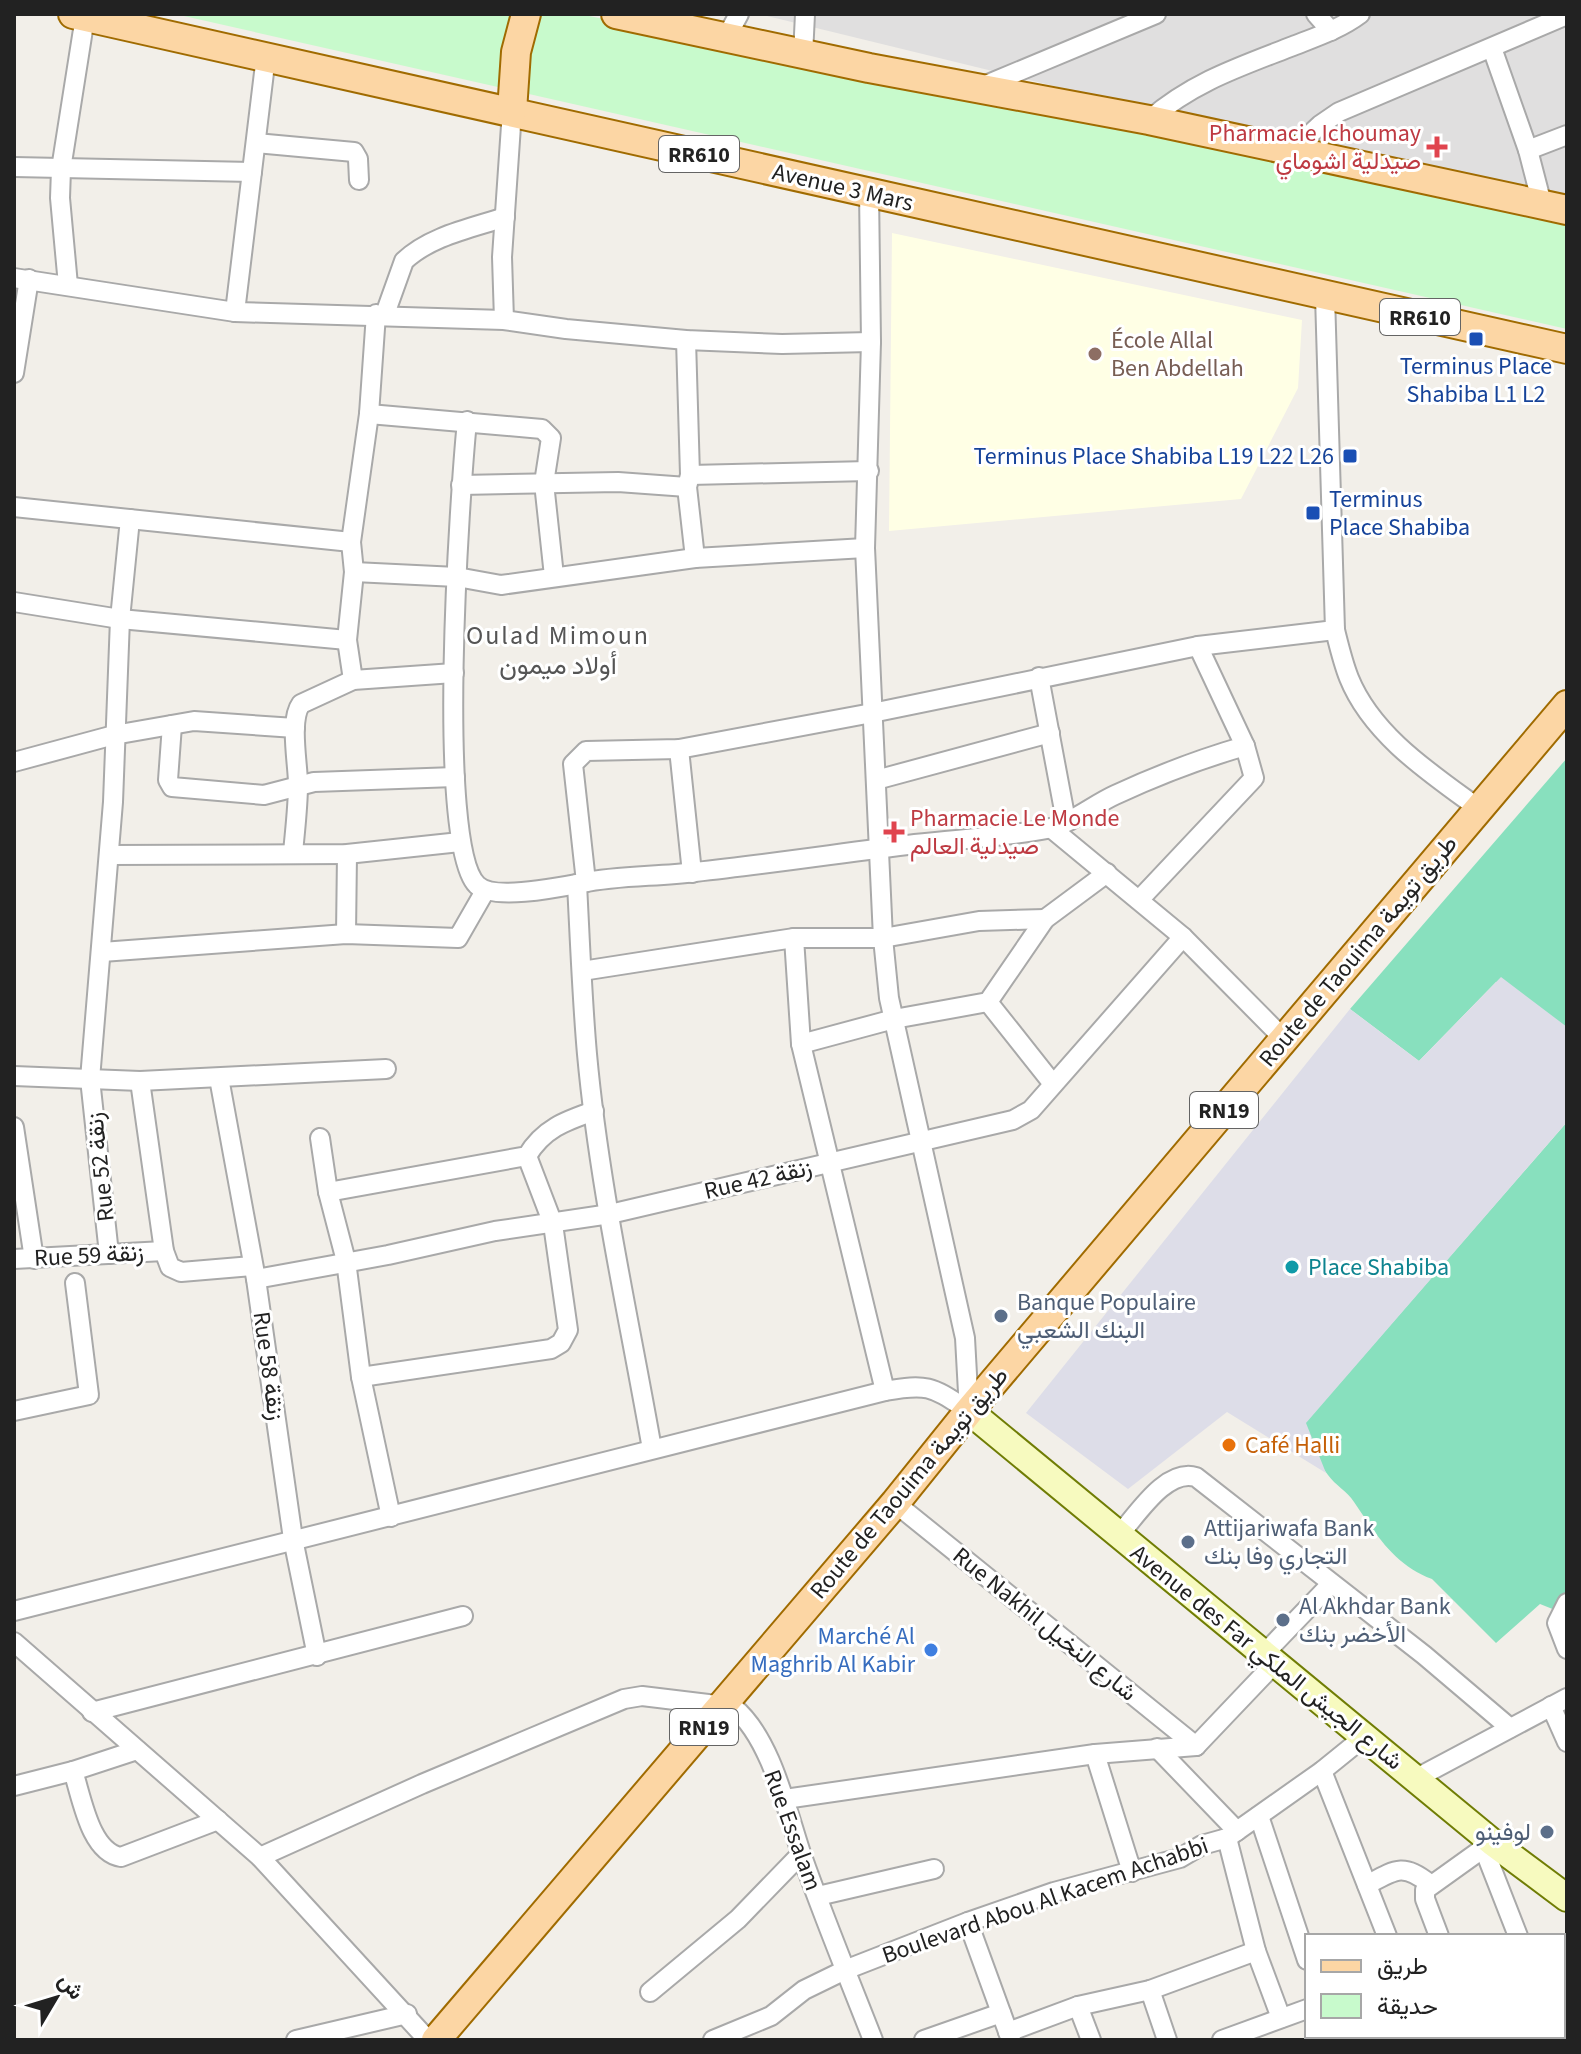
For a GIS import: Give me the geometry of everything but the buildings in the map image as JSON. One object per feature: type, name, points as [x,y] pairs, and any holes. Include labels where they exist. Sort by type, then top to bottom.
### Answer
[{"type":"main road","points":[[512,111],[516,52],[526,14]]},
{"type":"main road","points":[[616,14],[733,26],[803,55],[1149,120],[1555,207]]},
{"type":"main road","name":"Avenue 3 Mars","points":[[79,15],[1567,349]]},
{"type":"main road","name":"Route de Taouima طريق تويمة","points":[[436,2040],[895,1503],[969,1411],[1567,705]]},
{"type":"main road","name":"Avenue des Far شارع الجيش الملكي","points":[[969,1411],[1415,1779],[1488,1846],[1567,1898]]},
{"type":"street","points":[[803,55],[805,14]]},
{"type":"street","points":[[979,88],[1156,14]]},
{"type":"street","points":[[1316,14],[1331,31]]},
{"type":"street","points":[[1149,120],[1182,93],[1331,31],[1360,14]]},
{"type":"street","points":[[68,285],[60,198],[61,169],[79,15]]},
{"type":"street","points":[[1293,150],[1339,112],[1567,15]]},
{"type":"street","points":[[1492,48],[1528,150],[1555,207]]},
{"type":"street","points":[[235,312],[266,56]]},
{"type":"street","points":[[504,320],[502,257],[512,111]]},
{"type":"street","points":[[1528,150],[1567,135]]},
{"type":"street","points":[[256,143],[354,152],[358,159],[359,180]]},
{"type":"street","points":[[14,167],[252,172]]},
{"type":"street","points":[[869,192],[871,342],[865,548],[883,938],[894,1019],[965,1338],[969,1411]]},
{"type":"street","points":[[353,680],[347,640],[354,572],[351,542],[381,314],[404,261],[411,254],[450,236],[505,217]]},
{"type":"street","points":[[14,373],[21,278],[235,312],[504,320],[686,340],[782,344],[871,342]]},
{"type":"street","points":[[1325,296],[1335,630],[1349,679],[1370,714],[1406,752],[1478,808]]},
{"type":"street","points":[[686,340],[688,481],[695,558]]},
{"type":"street","points":[[369,414],[467,421],[542,429],[548,433],[551,438],[544,483],[554,576]]},
{"type":"street","points":[[467,421],[457,577],[455,777],[460,842],[470,875],[476,885],[485,891],[500,894],[692,873],[1058,824],[1112,796],[1194,761],[1245,746]]},
{"type":"street","points":[[461,485],[688,481],[869,471]]},
{"type":"street","points":[[14,507],[351,542]]},
{"type":"street","name":"Rue 52 زنقة","points":[[109,1254],[90,1079],[109,855],[120,619],[130,519]]},
{"type":"street","points":[[354,572],[457,577],[501,585],[695,558],[865,548]]},
{"type":"street","points":[[14,602],[120,619],[347,640]]},
{"type":"street","points":[[652,1449],[610,1214],[587,1054],[582,971],[582,883],[573,764],[576,759],[594,749],[679,749],[1198,646],[1335,630]]},
{"type":"street","points":[[1139,900],[1254,778],[1245,746],[1198,646]]},
{"type":"street","points":[[293,853],[298,785],[295,728],[297,709],[301,704],[353,680],[454,673]]},
{"type":"street","points":[[1039,677],[1050,733],[1058,824],[1107,873],[1183,937],[1284,1039]]},
{"type":"street","points":[[14,762],[114,735],[194,721],[295,728]]},
{"type":"street","points":[[172,725],[168,780],[172,787],[264,795],[314,782],[455,777]]},
{"type":"street","points":[[876,780],[1050,733]]},
{"type":"street","points":[[679,749],[692,873]]},
{"type":"street","points":[[109,855],[347,854],[460,842]]},
{"type":"street","points":[[346,934],[347,854]]},
{"type":"street","points":[[801,1044],[894,1019],[988,1002],[1045,919],[1107,873]]},
{"type":"street","points":[[102,952],[346,934],[458,938],[485,891]]},
{"type":"street","points":[[582,971],[794,938],[883,938],[979,921],[1045,919]]},
{"type":"street","name":"Rue 42 زنقة","points":[[164,1251],[174,1271],[254,1272],[388,1255],[495,1231],[610,1214],[1013,1120],[1031,1110],[1183,937]]},
{"type":"street","points":[[794,938],[801,1044],[885,1391]]},
{"type":"street","points":[[988,1002],[1053,1084]]},
{"type":"street","points":[[14,1076],[140,1081],[386,1069]]},
{"type":"street","name":"Rue 58 زنقة","points":[[219,1078],[254,1272],[293,1539],[317,1656]]},
{"type":"street","points":[[140,1081],[164,1251]]},
{"type":"street","points":[[328,1192],[527,1156],[549,1130],[594,1111]]},
{"type":"street","points":[[14,1127],[34,1259]]},
{"type":"street","points":[[320,1138],[328,1192],[346,1261],[361,1377],[391,1517]]},
{"type":"street","points":[[361,1377],[557,1346],[568,1330],[553,1224],[527,1156]]},
{"type":"street","name":"Rue 59 زنقة","points":[[14,1259],[164,1251]]},
{"type":"street","points":[[14,1411],[89,1395],[75,1283]]},
{"type":"street","points":[[14,1611],[885,1391],[924,1386],[937,1390],[969,1411]]},
{"type":"street","points":[[1119,1535],[1171,1478],[1189,1474],[1205,1482],[1424,1655],[1510,1728]]},
{"type":"street","name":"Rue Nakhil شارع النخيل","points":[[895,1503],[1196,1746]]},
{"type":"street","points":[[785,1799],[1095,1754],[1196,1746],[1331,1584]]},
{"type":"street","points":[[1566,1604],[1557,1623],[1567,1649]]},
{"type":"street","points":[[92,1712],[463,1616]]},
{"type":"street","points":[[14,1642],[260,1857],[428,2040]]},
{"type":"street","points":[[260,1857],[422,1784],[624,1699],[642,1696],[723,1704]]},
{"type":"street","points":[[1415,1779],[1559,1702],[1567,1742]]},
{"type":"street","name":"Rue Essalam","points":[[723,1704],[745,1716],[785,1799],[801,1854],[873,2040]]},
{"type":"street","name":"Boulevard Abou Al Kacem Achabbi","points":[[713,2040],[771,2016],[804,1990],[845,1970],[1054,1892],[1180,1858],[1202,1845],[1232,1835],[1364,1737]]},
{"type":"street","points":[[1157,1748],[1232,1835],[1256,1951],[1281,2018]]},
{"type":"street","points":[[14,1786],[137,1750]]},
{"type":"street","points":[[1095,1754],[1132,1872]]},
{"type":"street","points":[[73,1771],[97,1842],[113,1856],[121,1857],[218,1820]]},
{"type":"street","points":[[1322,1771],[1386,1934]]},
{"type":"street","points":[[1259,1816],[1305,1954]]},
{"type":"street","points":[[1438,1934],[1424,1892],[1430,1884],[1488,1846],[1517,1934]]},
{"type":"street","points":[[650,1992],[738,1919],[801,1854]]},
{"type":"street","points":[[818,1896],[934,1869]]},
{"type":"street","points":[[1367,1885],[1404,1869],[1411,1870],[1430,1884]]},
{"type":"street","points":[[968,1922],[1010,2036],[1078,2006],[1150,1990],[1256,1951]]},
{"type":"street","points":[[1150,1990],[1167,2040]]},
{"type":"street","points":[[1078,2006],[1091,2040]]},
{"type":"street","points":[[1234,2038],[1305,2010]]},
{"type":"street","points":[[924,2040],[1001,2013]]},
{"type":"street","points":[[296,2040],[407,2014]]},
{"type":"shaded area","points":[[759,14],[1567,14],[1567,211]]},
{"type":"shaded area","name":"École Allal Ben Abdellah","points":[[892,233],[1302,320],[1298,388],[1241,499],[889,531]]},
{"type":"shaded area","name":"Place Shabiba","points":[[1501,977],[1567,1027],[1567,1122],[1306,1423],[1326,1473],[1227,1412],[1128,1489],[1026,1413],[1350,1009],[1419,1061]]},
{"type":"green space","points":[[175,14],[579,14],[900,78],[1567,221],[1567,329]]},
{"type":"green space","points":[[1567,758],[1567,1032],[1496,982],[1419,1061],[1350,1009]]},
{"type":"green space","points":[[1567,1122],[1567,1596],[1555,1610],[1540,1604],[1496,1643],[1432,1579],[1407,1565],[1387,1547],[1351,1498],[1324,1470],[1305,1423]]},
{"type":"place","name":"Pharmacie Ichoumay صيدلية اشوماي","points":[[1437,147]]},
{"type":"place","name":"Terminus Place Shabiba L1 L2","points":[[1476,339]]},
{"type":"place","name":"École Allal Ben Abdellah","points":[[1095,354]]},
{"type":"place","name":"Terminus Place Shabiba L19 L22 L26","points":[[1350,456]]},
{"type":"place","name":"Terminus Place Shabiba","points":[[1313,513]]},
{"type":"place","name":"Pharmacie Le Monde صيدلية العالم","points":[[894,832]]},
{"type":"place","name":"Place Shabiba","points":[[1292,1267]]},
{"type":"place","name":"Banque Populaire البنك الشعبي","points":[[1001,1316]]},
{"type":"place","name":"Café Halli","points":[[1229,1445]]},
{"type":"place","name":"Attijariwafa Bank التجاري وفا بنك","points":[[1188,1542]]},
{"type":"place","name":"Al Akhdar Bank الأخضر بنك","points":[[1283,1620]]},
{"type":"place","name":"Marché Al Maghrib Al Kabir","points":[[931,1650]]},
{"type":"place","name":"لوفينو","points":[[1547,1832]]},
{"type":"district","name":"Oulad Mimoun أولاد ميمون","points":[[558,650]]}]
